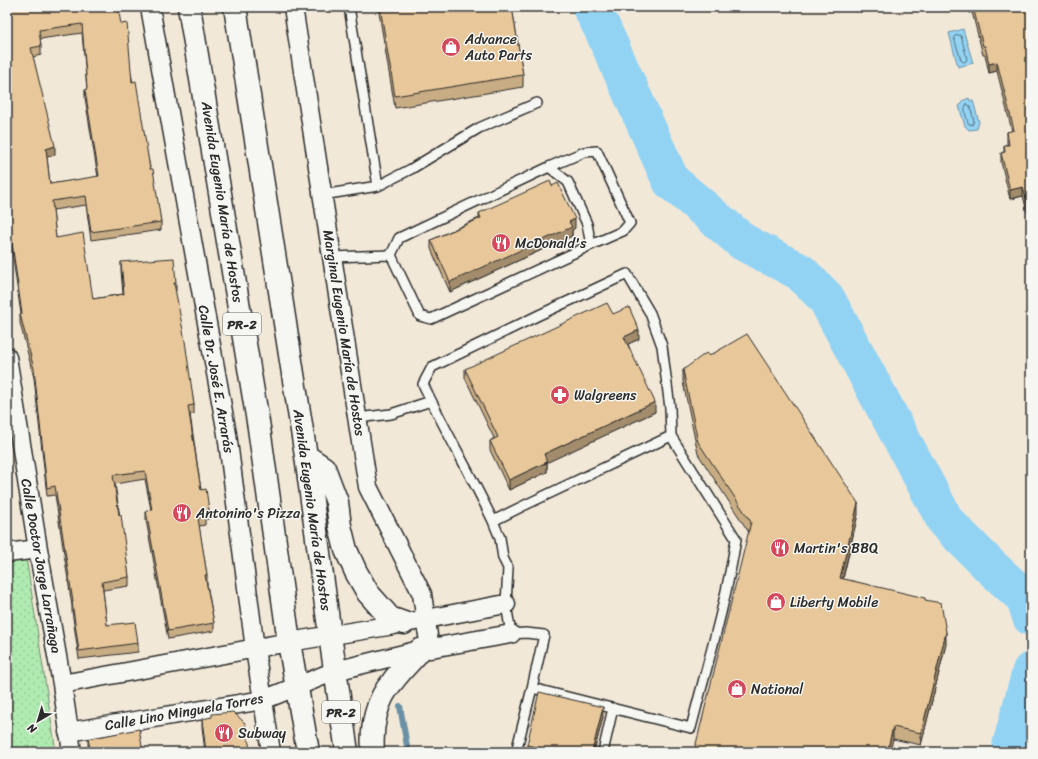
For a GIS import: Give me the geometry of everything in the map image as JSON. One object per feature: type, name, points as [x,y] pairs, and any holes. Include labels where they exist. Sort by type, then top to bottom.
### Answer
[{"type":"highway","name":"Avenida Eugenio María de Hostos","points":[[189,7],[259,428],[290,642],[308,752]]},
{"type":"highway","name":"Avenida Eugenio María de Hostos","points":[[235,7],[306,456],[347,752]]},
{"type":"highway","points":[[306,456],[324,468],[336,502],[346,550],[368,593],[390,618],[404,623]]},
{"type":"highway","points":[[373,752],[376,715],[382,696],[392,682],[425,649]]},
{"type":"street","name":"Calle Dr. José E. Arrarás","points":[[150,7],[227,434],[255,649],[272,752]]},
{"type":"street","name":"Marginal Eugenio María de Hostos","points":[[293,7],[368,487],[422,594],[425,619],[425,649]]},
{"type":"street","name":"Calle Doctor Jorge Larrañaga","points":[[7,357],[72,752]]},
{"type":"street","points":[[7,553],[38,549]]},
{"type":"street","points":[[62,684],[506,604]]},
{"type":"street","name":"Calle Lino Minguela Torres","points":[[68,732],[263,700],[335,671],[425,649],[511,634]]},
{"type":"lane","points":[[349,7],[378,186]]},
{"type":"lane","points":[[322,195],[378,186],[411,169],[479,128],[537,103]]},
{"type":"lane","points":[[598,151],[630,223],[624,231],[431,319],[420,316],[391,254],[399,238],[584,152],[598,151]]},
{"type":"lane","points":[[549,167],[568,182],[587,224],[591,245]]},
{"type":"lane","points":[[332,257],[391,254]]},
{"type":"lane","points":[[516,752],[544,635],[526,632],[511,634],[506,604],[508,568],[503,558],[500,538],[478,489],[423,384],[432,367],[627,274],[650,313],[662,346],[670,408],[671,436],[736,539],[719,621],[691,728],[532,688]]},
{"type":"lane","points":[[357,418],[391,414],[431,401]]},
{"type":"lane","points":[[493,521],[671,436]]},
{"type":"lane","points":[[603,752],[613,708]]},
{"type":"green space","points":[[26,557],[56,752],[7,752],[7,560]]},
{"type":"water","points":[[963,29],[973,63],[958,67],[949,33]]},
{"type":"water","points":[[969,98],[970,101],[973,101],[979,122],[977,129],[969,130],[965,126],[959,106],[962,104],[962,101]]},
{"type":"building","points":[[7,7],[118,7],[121,24],[127,23],[132,82],[136,81],[150,169],[153,169],[161,222],[91,232],[86,196],[52,201],[56,238],[83,233],[93,299],[124,294],[121,262],[174,258],[176,283],[174,283],[185,341],[194,405],[188,406],[201,490],[206,489],[209,510],[204,511],[205,517],[198,518],[207,575],[205,575],[214,623],[168,631],[146,511],[152,510],[145,471],[113,475],[119,515],[121,515],[129,577],[102,582],[107,625],[135,622],[138,643],[79,651],[55,486],[47,488],[34,369],[20,314],[22,314],[7,197]],"holes":[[[82,24],[87,89],[85,90],[99,176],[50,184],[46,149],[55,146],[31,48],[41,46],[39,30]]]},
{"type":"building","name":"Advance Auto Parts","points":[[380,7],[512,7],[523,75],[395,96]]},
{"type":"building","points":[[973,7],[1031,7],[1031,218],[1023,187],[1010,190],[1001,153],[1005,152],[1004,145],[1009,145],[1007,132],[1014,130],[997,62],[989,64]]},
{"type":"building","name":"McDonald's","points":[[550,181],[552,186],[558,183],[575,219],[569,222],[572,227],[450,282],[431,240],[481,218],[479,213]]},
{"type":"building","name":"Walgreens","points":[[607,303],[613,314],[629,307],[639,330],[624,337],[655,402],[544,454],[547,462],[509,480],[490,441],[498,437],[465,369]]},
{"type":"building","points":[[747,334],[858,503],[840,578],[941,603],[946,632],[921,733],[893,727],[887,752],[694,752],[751,522],[698,442],[683,370],[706,353],[709,356]]},
{"type":"building","points":[[7,502],[9,513],[7,513]]},
{"type":"building","points":[[539,692],[603,707],[592,752],[556,752],[527,745]]},
{"type":"building","name":"Subway","points":[[233,712],[245,723],[250,749],[252,752],[206,752],[202,719],[212,717],[212,714]]},
{"type":"building","points":[[139,729],[143,752],[91,752],[88,739]]},
{"type":"waterway","points":[[591,7],[602,28],[671,181],[743,242],[800,272],[826,298],[946,522],[990,566],[1025,598],[1031,617]]},
{"type":"waterway","points":[[1011,752],[1011,746],[1031,671]]},
{"type":"waterway","points":[[400,706],[408,752]]},
{"type":"place","name":"Advance Auto Parts","points":[[451,47]]},
{"type":"place","name":"McDonald's","points":[[501,243]]},
{"type":"place","name":"Walgreens","points":[[560,395]]},
{"type":"place","name":"Antonino's Pizza","points":[[182,513]]},
{"type":"place","name":"Martin's BBQ","points":[[780,548]]},
{"type":"place","name":"Liberty Mobile","points":[[776,602]]},
{"type":"place","name":"National","points":[[737,689]]},
{"type":"place","name":"Subway","points":[[224,733]]}]
